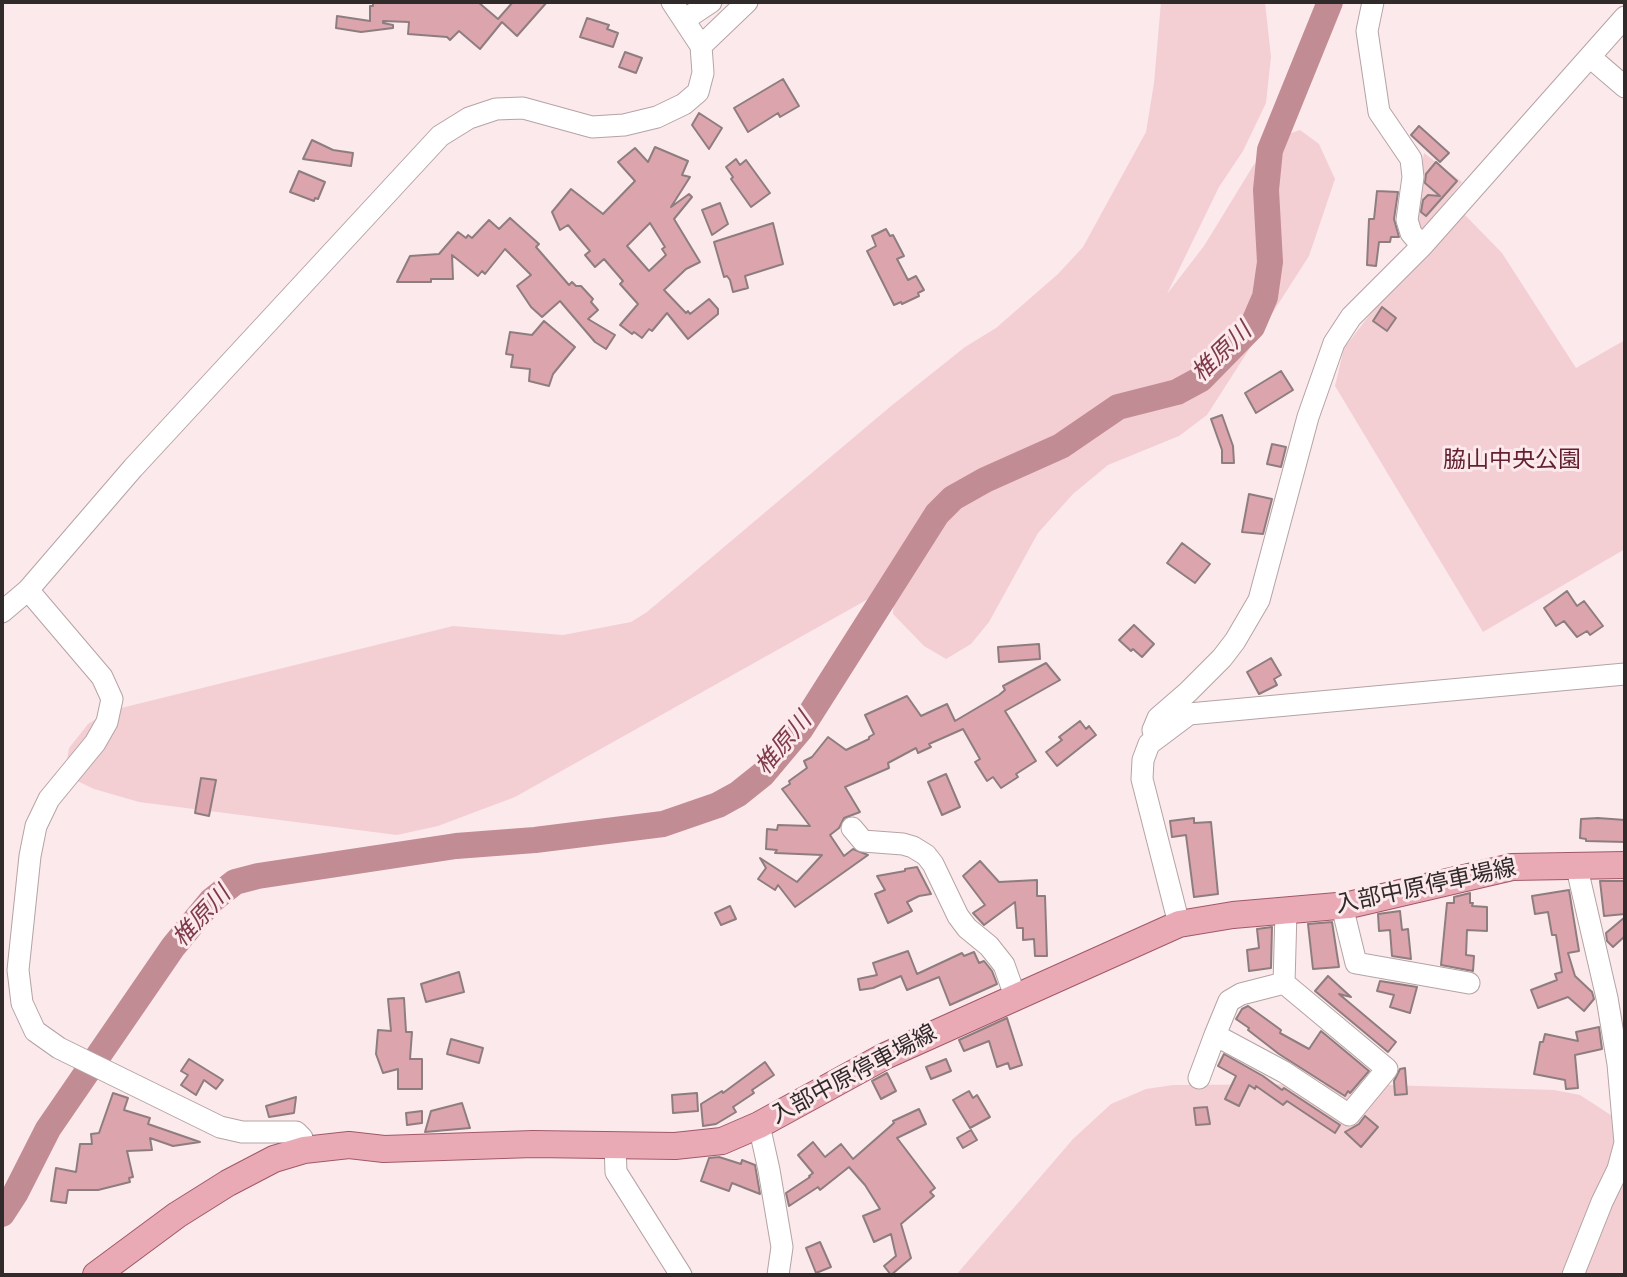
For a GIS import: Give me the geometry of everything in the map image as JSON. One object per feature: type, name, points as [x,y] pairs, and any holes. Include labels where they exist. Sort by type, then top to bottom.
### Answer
[{"type":"main road","name":"入部中原停車場線","points":[[96,1275],[177,1215],[228,1183],[274,1159],[304,1150],[349,1145],[384,1149],[533,1144],[675,1146],[722,1141],[759,1125],[885,1056],[1179,924],[1233,915],[1286,912],[1385,899],[1512,867],[1625,865]]},
{"type":"street","points":[[4,609],[28,590],[133,468],[440,136],[469,118],[496,109],[523,108],[592,127],[624,125],[657,117],[684,104],[698,92],[703,74],[701,46],[672,2]]},
{"type":"street","points":[[684,20],[711,2]]},
{"type":"street","points":[[701,46],[747,2]]},
{"type":"street","points":[[1373,2],[1367,31],[1379,111],[1411,159],[1413,177],[1407,220],[1410,233],[1422,246]]},
{"type":"street","points":[[1155,738],[1153,730],[1158,718],[1222,658],[1259,600],[1308,417],[1334,343],[1352,317],[1422,246],[1625,17]]},
{"type":"street","points":[[1590,57],[1625,87]]},
{"type":"street","points":[[28,590],[102,677],[111,699],[107,722],[95,744],[50,799],[36,826],[30,856],[18,970],[22,1003],[35,1031],[59,1048],[220,1127],[242,1132],[296,1132],[302,1138],[304,1150]]},
{"type":"street","points":[[1179,924],[1142,779],[1143,760],[1149,744],[1189,714],[1625,674]]},
{"type":"street","points":[[852,828],[863,841],[903,844],[926,855],[958,916],[1004,965],[1015,996]]},
{"type":"street","points":[[1573,1275],[1618,1169],[1625,1143],[1618,1064],[1607,998],[1576,864]]},
{"type":"street","points":[[1342,906],[1356,963],[1469,984]]},
{"type":"street","points":[[1284,983],[1286,912]]},
{"type":"street","points":[[1215,1035],[1284,1072],[1349,1115],[1387,1069],[1284,983]]},
{"type":"street","points":[[1199,1078],[1229,1001],[1241,994],[1284,983]]},
{"type":"street","points":[[759,1125],[782,1247],[778,1275]]},
{"type":"street","points":[[615,1145],[616,1172],[681,1275]]},
{"type":"green space","points":[[1161,2],[1265,2],[1271,57],[1266,103],[1243,151],[1219,187],[1167,294],[1204,246],[1253,166],[1276,138],[1300,130],[1319,144],[1335,179],[1309,256],[1207,415],[1179,436],[1108,465],[1073,494],[1038,533],[989,622],[971,644],[946,659],[924,646],[893,614],[895,584],[515,797],[438,826],[397,835],[139,802],[94,789],[73,779],[66,766],[69,748],[88,724],[109,711],[453,626],[563,635],[631,622],[647,612],[891,406],[965,347],[996,328],[1058,274],[1083,247],[1146,132],[1154,83]]},
{"type":"green space","points":[[1424,153],[1462,182],[1421,233],[1416,229],[1417,188]]},
{"type":"green space","name":"脇山中央公園","points":[[1464,214],[1502,253],[1576,368],[1625,340],[1625,549],[1483,632],[1335,386],[1344,348],[1382,299]]},
{"type":"green space","points":[[1355,1084],[1554,1090],[1580,1095],[1617,1119],[1625,1119],[1625,1275],[956,1275],[1073,1139],[1111,1104],[1146,1089],[1173,1085]]},
{"type":"building","points":[[373,2],[478,2],[498,19],[513,2],[547,2],[517,36],[502,22],[480,49],[459,31],[450,40],[447,37],[408,34],[409,22],[383,21],[393,25],[393,28],[361,32],[336,28],[337,16],[370,21],[370,6],[373,6]]},
{"type":"building","points":[[587,18],[609,25],[607,29],[618,33],[613,47],[580,37]]},
{"type":"building","points":[[625,52],[642,58],[636,73],[619,67]]},
{"type":"building","points":[[783,79],[799,106],[780,117],[778,113],[748,132],[734,108]]},
{"type":"building","points":[[699,113],[722,128],[709,149],[692,125]]},
{"type":"building","points":[[1419,126],[1449,153],[1440,162],[1411,135]]},
{"type":"building","points":[[312,140],[333,150],[353,153],[351,166],[303,159]]},
{"type":"building","points":[[655,147],[688,161],[682,175],[690,177],[671,207],[689,194],[692,197],[674,219],[700,262],[686,269],[664,290],[686,313],[688,311],[690,314],[709,299],[718,309],[718,314],[688,339],[667,313],[652,331],[649,329],[642,338],[620,325],[638,304],[620,284],[623,281],[604,259],[595,267],[585,255],[590,251],[568,225],[560,230],[552,212],[571,189],[603,214],[635,181],[618,162],[635,148],[648,162]],"holes":[[[650,223],[665,247],[662,249],[666,255],[649,271],[627,246]]]},
{"type":"building","points":[[736,159],[740,165],[746,160],[770,193],[751,207],[731,179],[733,177],[726,167]]},
{"type":"building","points":[[1436,162],[1457,181],[1426,216],[1421,212],[1423,200],[1428,195],[1440,196],[1425,183],[1426,174]]},
{"type":"building","points":[[299,171],[325,182],[318,199],[315,198],[314,201],[290,192]]},
{"type":"building","points":[[1377,191],[1398,192],[1394,219],[1399,237],[1391,237],[1390,242],[1379,242],[1376,266],[1367,265],[1369,219],[1374,219]]},
{"type":"building","points":[[720,203],[728,224],[712,235],[702,210]]},
{"type":"building","points":[[510,218],[539,244],[536,247],[569,285],[572,282],[581,286],[593,299],[591,302],[598,310],[588,319],[615,335],[606,349],[595,342],[560,301],[542,317],[531,307],[517,286],[531,275],[505,249],[485,274],[482,271],[478,276],[452,255],[453,279],[397,282],[410,256],[439,254],[458,232],[466,238],[468,235],[472,238],[489,220],[499,229]]},
{"type":"building","points":[[773,223],[783,264],[745,276],[748,288],[733,292],[730,280],[727,276],[724,277],[714,242]]},
{"type":"building","points":[[886,229],[890,236],[893,235],[904,256],[897,259],[908,280],[916,276],[924,290],[918,293],[919,296],[902,304],[901,302],[894,305],[867,251],[876,246],[872,236]]},
{"type":"building","points":[[1382,307],[1396,318],[1387,331],[1373,321]]},
{"type":"building","points":[[544,321],[575,347],[553,374],[549,386],[529,381],[530,369],[511,367],[513,355],[506,354],[510,332],[532,335]]},
{"type":"building","points":[[1281,371],[1293,390],[1256,413],[1245,393]]},
{"type":"building","points":[[1222,415],[1233,446],[1234,463],[1222,463],[1222,450],[1211,419]]},
{"type":"building","points":[[1272,444],[1286,447],[1281,467],[1267,464]]},
{"type":"building","points":[[1249,494],[1272,499],[1263,534],[1242,532]]},
{"type":"building","points":[[1182,543],[1210,564],[1195,583],[1167,563]]},
{"type":"building","points":[[1567,591],[1577,606],[1584,601],[1603,626],[1590,635],[1587,631],[1577,637],[1564,621],[1556,626],[1544,608]]},
{"type":"building","points":[[1134,625],[1154,644],[1142,657],[1119,640]]},
{"type":"building","points":[[1039,644],[1040,659],[999,662],[998,647]]},
{"type":"building","points":[[1271,658],[1281,675],[1274,679],[1277,685],[1259,694],[1247,672]]},
{"type":"building","points":[[1046,663],[1060,680],[1005,711],[1036,761],[1016,774],[1018,777],[1001,788],[993,777],[987,781],[975,762],[980,759],[963,729],[929,744],[931,747],[918,753],[916,748],[888,763],[889,768],[845,787],[860,812],[844,818],[839,828],[830,835],[844,856],[853,849],[868,855],[795,907],[778,885],[775,890],[758,879],[766,868],[760,858],[797,882],[822,855],[775,853],[777,850],[766,849],[767,829],[777,830],[778,825],[810,826],[782,789],[807,768],[804,761],[812,757],[828,737],[846,750],[869,739],[874,734],[865,715],[907,696],[921,716],[947,704],[955,721],[999,695],[1005,690],[1003,686]]},
{"type":"building","points":[[1080,721],[1086,729],[1089,726],[1096,735],[1057,766],[1046,752],[1062,740],[1059,737]]},
{"type":"building","points":[[946,774],[960,807],[942,815],[928,782]]},
{"type":"building","points":[[201,778],[216,780],[209,816],[195,813]]},
{"type":"building","points":[[1194,818],[1194,823],[1211,822],[1218,894],[1194,897],[1186,835],[1172,837],[1170,821]]},
{"type":"building","points":[[1581,819],[1625,820],[1625,842],[1586,841],[1580,838]]},
{"type":"building","points":[[980,861],[999,882],[1037,880],[1037,896],[1045,896],[1047,956],[1035,956],[1034,939],[1023,940],[1023,928],[1017,928],[1015,902],[984,925],[973,913],[985,905],[963,876]]},
{"type":"building","points":[[917,867],[931,894],[907,902],[912,911],[888,923],[875,894],[885,890],[877,876]]},
{"type":"building","points":[[1600,881],[1625,881],[1625,914],[1604,916]]},
{"type":"building","points":[[1569,890],[1579,951],[1568,953],[1575,976],[1592,992],[1594,999],[1584,1011],[1568,997],[1538,1008],[1531,990],[1557,980],[1555,974],[1562,972],[1556,935],[1552,935],[1548,912],[1535,914],[1532,896]]},
{"type":"building","points":[[1470,893],[1472,906],[1487,907],[1487,931],[1467,930],[1466,955],[1474,956],[1473,971],[1441,965],[1447,903],[1454,903],[1454,897]]},
{"type":"building","points":[[730,906],[736,919],[721,925],[715,913]]},
{"type":"building","points":[[1400,911],[1402,930],[1408,929],[1411,959],[1392,956],[1390,930],[1379,931],[1378,914]]},
{"type":"building","points":[[1625,917],[1625,936],[1613,947],[1607,941],[1606,933]]},
{"type":"building","points":[[1332,922],[1339,967],[1313,969],[1308,924]]},
{"type":"building","points":[[1272,927],[1271,968],[1249,971],[1247,950],[1259,948],[1257,929]]},
{"type":"building","points":[[908,951],[917,974],[962,953],[964,956],[974,952],[979,963],[984,961],[992,971],[997,984],[950,1005],[939,977],[907,990],[901,976],[873,988],[860,990],[858,979],[877,975],[873,963]]},
{"type":"building","points":[[459,972],[464,992],[426,1002],[421,984]]},
{"type":"building","points":[[1328,976],[1351,997],[1339,994],[1396,1042],[1388,1052],[1315,991]]},
{"type":"building","points":[[1380,981],[1417,987],[1410,1013],[1390,1007],[1394,995],[1377,991]]},
{"type":"building","points":[[404,998],[406,1032],[412,1032],[410,1059],[422,1059],[422,1089],[398,1089],[398,1069],[383,1073],[376,1054],[378,1030],[391,1031],[388,999]]},
{"type":"building","points":[[1248,1006],[1281,1030],[1280,1033],[1309,1049],[1321,1031],[1369,1071],[1345,1096],[1279,1054],[1236,1019],[1242,1009]]},
{"type":"building","points":[[1007,1018],[1022,1065],[1010,1069],[1008,1063],[997,1067],[989,1041],[964,1051],[959,1040]]},
{"type":"building","points":[[1599,1027],[1602,1049],[1575,1055],[1578,1088],[1566,1089],[1565,1080],[1534,1074],[1540,1042],[1543,1042],[1545,1034],[1578,1041],[1576,1032]]},
{"type":"building","points":[[451,1039],[483,1048],[479,1063],[447,1054]]},
{"type":"building","points":[[1224,1054],[1282,1090],[1284,1088],[1340,1125],[1335,1133],[1287,1101],[1283,1105],[1256,1086],[1255,1089],[1249,1085],[1239,1106],[1225,1099],[1236,1076],[1218,1066]]},
{"type":"building","points":[[189,1059],[223,1080],[216,1089],[204,1080],[196,1095],[181,1085],[188,1075],[181,1071]]},
{"type":"building","points":[[946,1059],[951,1071],[931,1079],[926,1067]]},
{"type":"building","points":[[765,1062],[774,1075],[733,1107],[736,1112],[716,1124],[703,1126],[701,1104],[722,1091],[723,1093]]},
{"type":"building","points":[[1405,1068],[1407,1094],[1395,1095],[1394,1081],[1400,1069]]},
{"type":"building","points":[[887,1073],[896,1091],[881,1099],[872,1081]]},
{"type":"building","points":[[969,1091],[973,1098],[977,1095],[990,1117],[970,1128],[953,1100]]},
{"type":"building","points":[[113,1093],[128,1098],[124,1110],[150,1118],[148,1124],[200,1142],[173,1146],[150,1138],[152,1150],[127,1151],[133,1177],[129,1178],[130,1182],[98,1190],[68,1190],[66,1203],[51,1201],[56,1168],[76,1172],[80,1144],[92,1144],[91,1134],[99,1133]]},
{"type":"building","points":[[697,1093],[698,1111],[673,1113],[672,1095]]},
{"type":"building","points":[[296,1097],[294,1113],[269,1117],[266,1106]]},
{"type":"building","points":[[462,1103],[470,1128],[425,1132],[431,1111]]},
{"type":"building","points":[[1207,1107],[1210,1124],[1196,1125],[1194,1108]]},
{"type":"building","points":[[919,1109],[926,1124],[897,1138],[935,1188],[930,1192],[934,1196],[901,1224],[911,1258],[891,1275],[884,1266],[896,1256],[891,1234],[874,1242],[863,1216],[880,1209],[865,1185],[849,1167],[820,1190],[818,1187],[789,1206],[786,1193],[813,1173],[798,1155],[813,1142],[825,1157],[841,1144],[853,1159],[894,1123],[893,1121]]},
{"type":"building","points":[[422,1111],[422,1123],[407,1125],[406,1113]]},
{"type":"building","points":[[1365,1116],[1378,1127],[1361,1147],[1345,1132],[1359,1124]]},
{"type":"building","points":[[971,1130],[977,1140],[963,1148],[957,1138]]},
{"type":"building","points":[[719,1157],[755,1165],[760,1194],[732,1183],[729,1191],[701,1181],[709,1158]]},
{"type":"building","points":[[820,1242],[831,1267],[816,1273],[806,1248]]},
{"type":"waterway","name":"椎原川","points":[[2,1214],[48,1129],[173,947],[211,901],[235,882],[258,876],[456,846],[535,840],[663,824],[718,805],[738,794],[763,774],[800,730],[937,514],[953,498],[985,480],[1061,446],[1118,407],[1177,392],[1201,379],[1252,327],[1265,297],[1270,262],[1266,190],[1270,150],[1330,2]]}]
